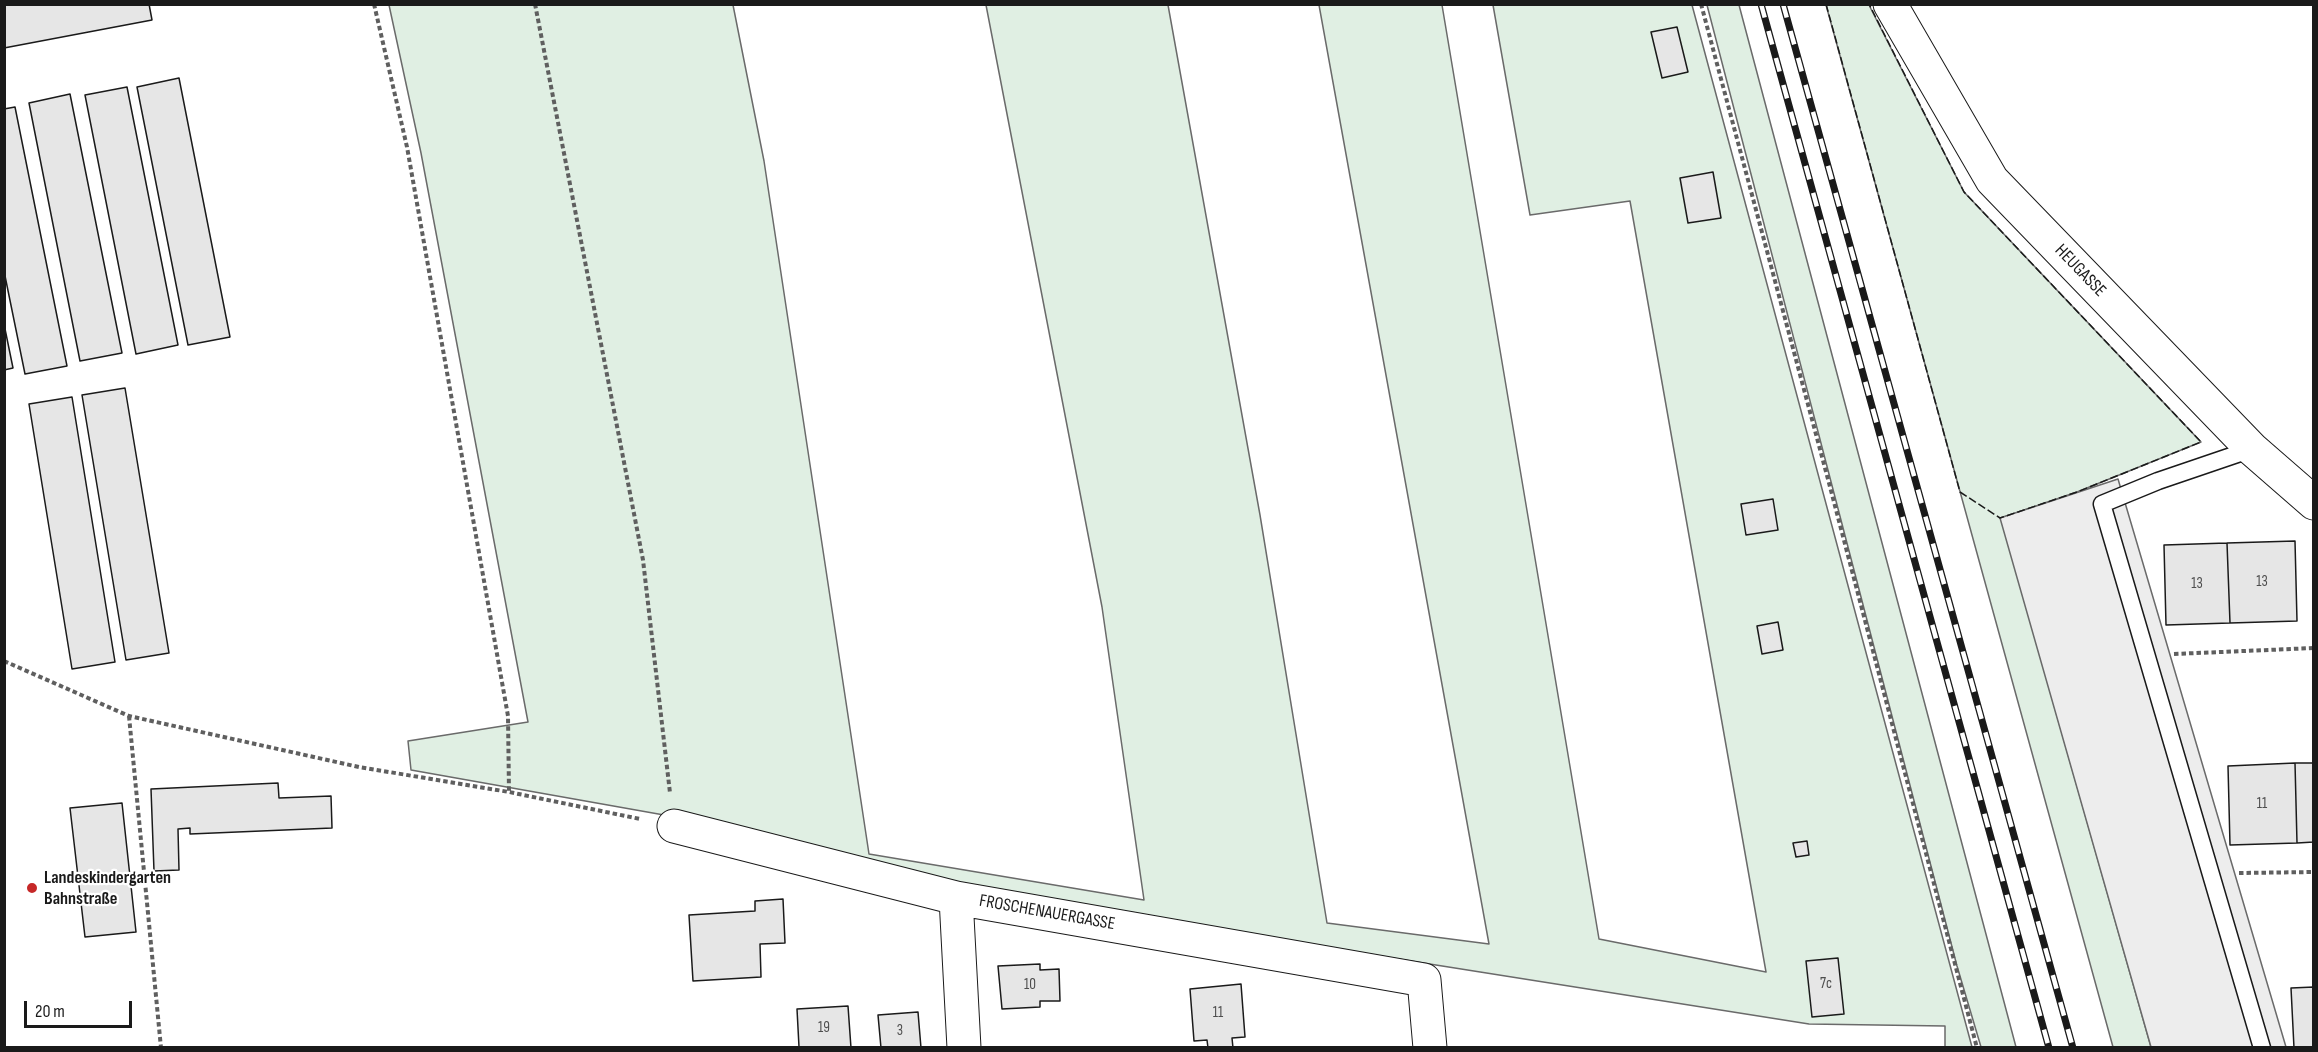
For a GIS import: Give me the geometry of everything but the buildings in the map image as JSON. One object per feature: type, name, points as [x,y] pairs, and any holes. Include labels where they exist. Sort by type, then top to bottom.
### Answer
[{"type":"street","name":"HEUGASSE","points":[[1890,4],[1992,180],[2252,449],[2313,503]]},
{"type":"street","name":"FROSCHENAUERGASSE","points":[[674,826],[956,898],[1424,980],[1430,1047]]},
{"type":"street","points":[[956,898],[964,1047]]},
{"type":"lane","points":[[2252,449],[2158,481],[2102,504],[2262,1047]]},
{"type":"path","points":[[374,4],[407,147],[508,716],[509,792]]},
{"type":"path","points":[[4,662],[129,716],[359,767],[509,792],[674,826],[643,560],[535,4]]},
{"type":"path","points":[[1701,4],[1977,1047]]},
{"type":"path","points":[[2146,656],[2313,648]]},
{"type":"path","points":[[129,716],[161,1047]]},
{"type":"path","points":[[2210,873],[2313,872]]},
{"type":"green space","points":[[389,5],[733,5],[764,161],[869,854],[1144,900],[1102,607],[986,5],[1168,5],[1260,515],[1327,923],[1489,944],[1319,5],[1442,5],[1599,939],[1766,972],[1630,201],[1530,215],[1493,5],[1692,5],[1972,1047],[1945,1047],[1945,1026],[1809,1024],[949,888],[664,815],[411,770],[408,741],[528,722],[421,153]]},
{"type":"green space","points":[[1707,5],[1739,5],[2016,1047],[1981,1047],[1957,966]]},
{"type":"green space","points":[[1826,5],[1869,5],[1964,192],[2201,442],[2077,492],[2001,518],[2151,1047],[2113,1047]]},
{"type":"shaded area","points":[[2118,479],[2286,1047],[2151,1047],[2000,518]]},
{"type":"railway","points":[[1761,4],[2049,1048]]},
{"type":"railway","points":[[1783,4],[2073,1048]]},
{"type":"fence","points":[[1826,4],[1960,492],[2000,518],[2077,492],[2201,442],[1964,192],[1869,4]]},
{"type":"place","name":"Landeskindergarten Bahnstraße","points":[[32,888]]}]
